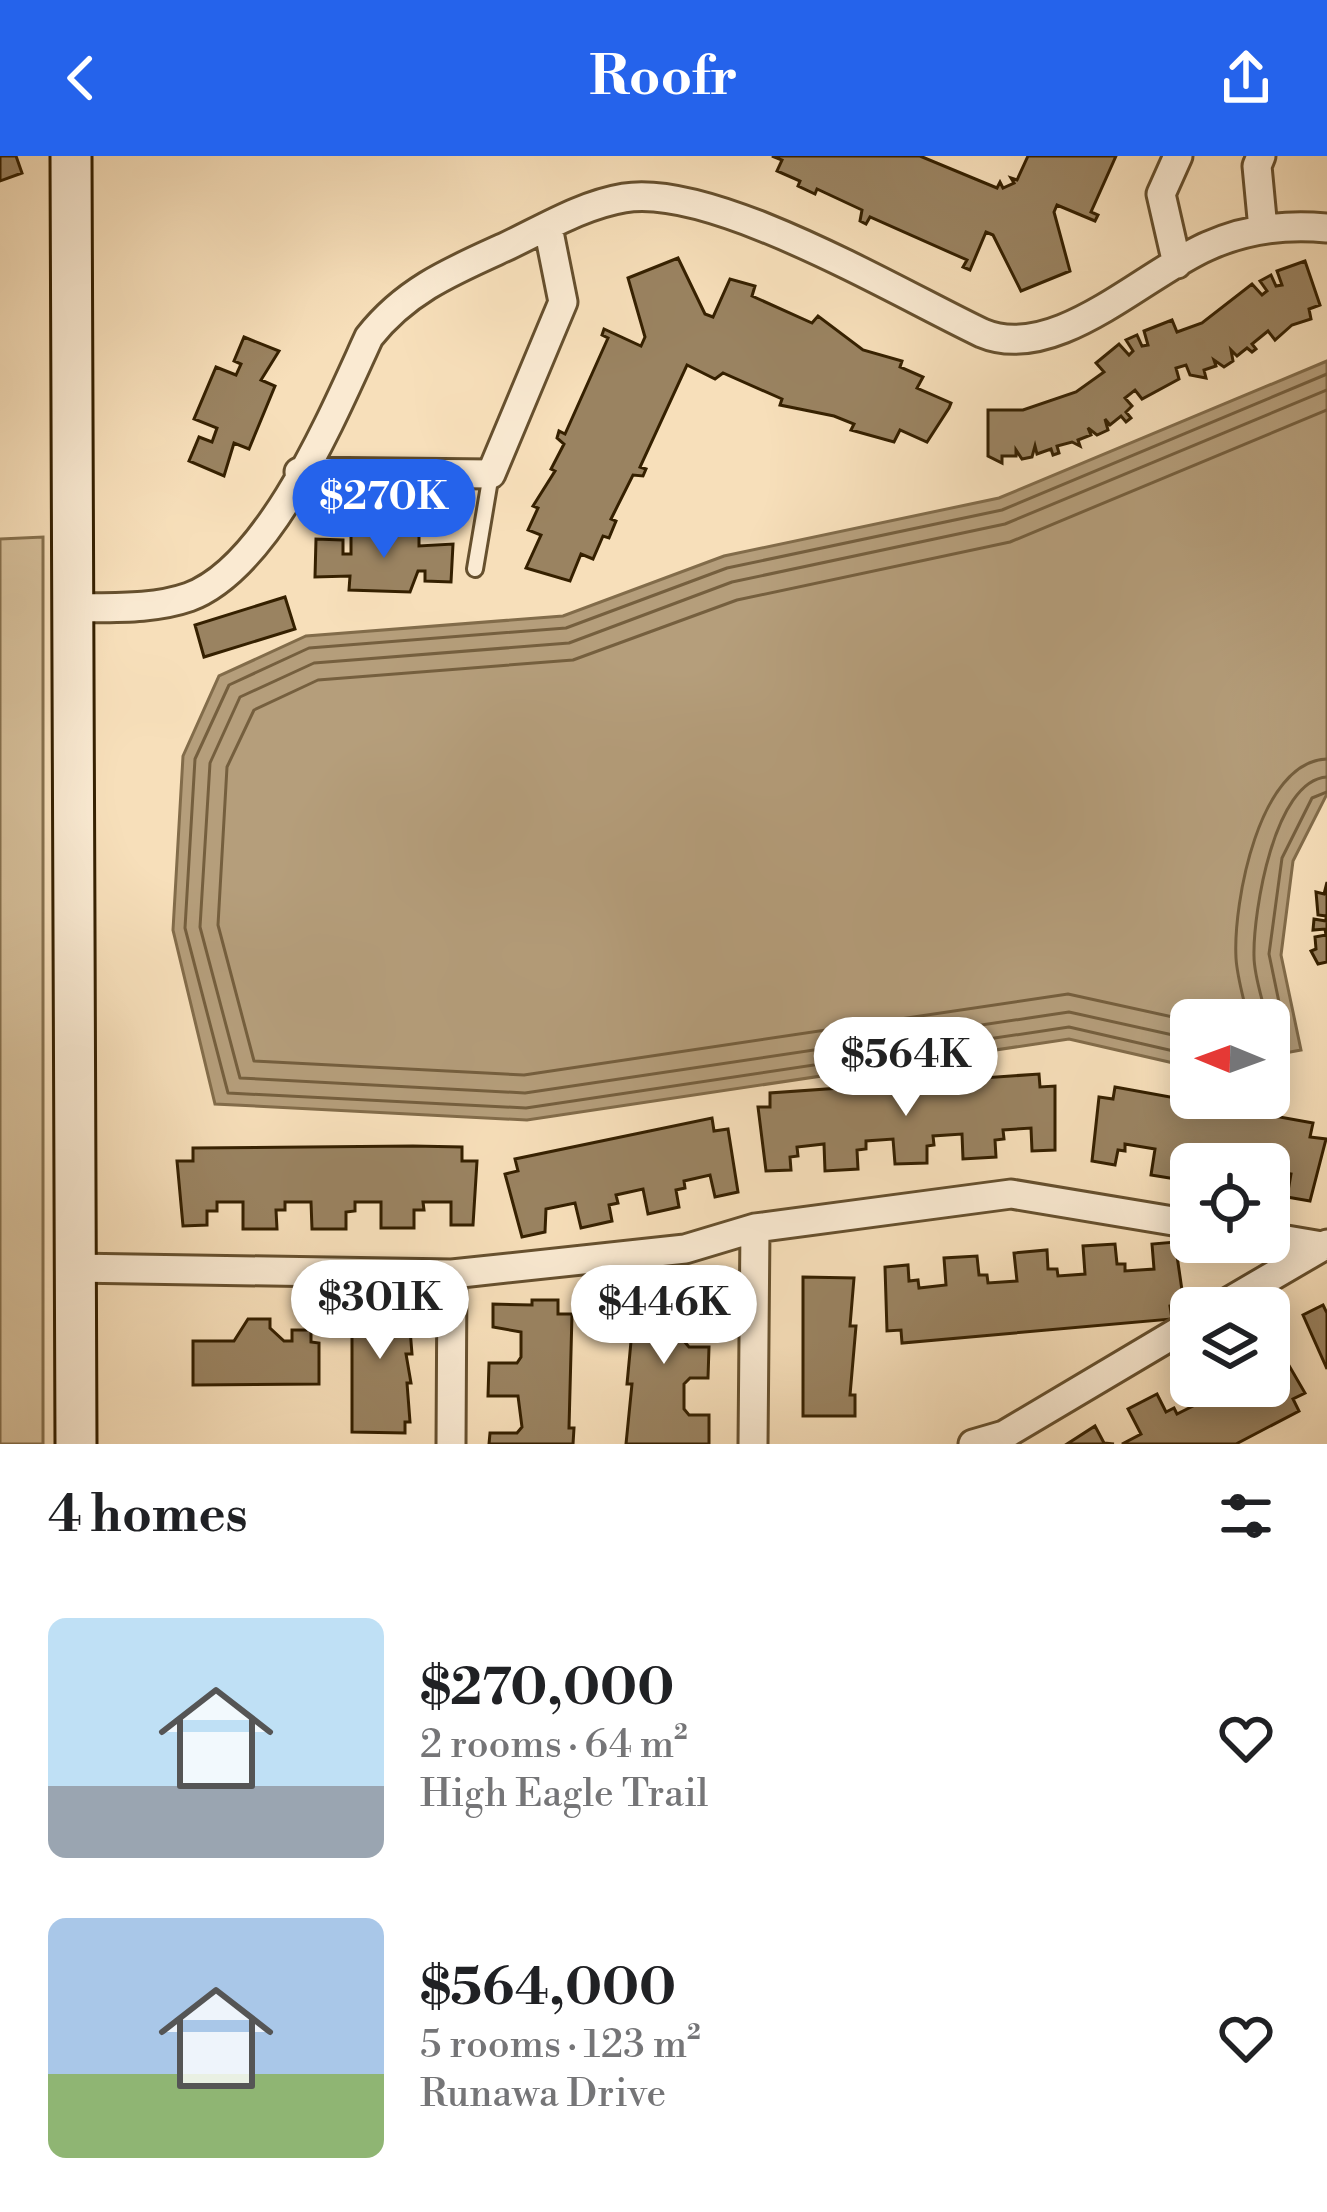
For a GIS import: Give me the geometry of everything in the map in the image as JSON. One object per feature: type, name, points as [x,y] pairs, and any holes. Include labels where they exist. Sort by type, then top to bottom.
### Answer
[{"type":"street","points":[[71,156],[76,1444]]},
{"type":"street","points":[[1177,264],[1161,194],[1178,156]]},
{"type":"street","points":[[1261,156],[1257,166],[1263,229]]},
{"type":"street","points":[[70,608],[150,606],[207,589],[262,542],[369,337],[393,308],[423,285],[548,227],[625,198],[697,201],[989,337],[1013,341],[1053,334],[1209,245],[1263,229],[1327,228]]},
{"type":"street","points":[[299,472],[491,474],[563,302],[548,227]]},
{"type":"street","points":[[74,1268],[452,1274],[685,1249],[755,1228],[1012,1194],[1170,1220]]},
{"type":"street","points":[[753,1444],[755,1228]]},
{"type":"street","points":[[1290,1240],[1324,1245]]},
{"type":"street","points":[[1253,1287],[1324,1245]]},
{"type":"street","points":[[452,1274],[452,1444]]},
{"type":"street","points":[[973,1444],[1004,1435],[1170,1336]]},
{"type":"lane","points":[[475,569],[491,474]]},
{"type":"shaded area","points":[[43,537],[43,1444],[0,1444],[0,539]]},
{"type":"water","points":[[1327,361],[1327,794],[1293,861],[1281,955],[1301,1050],[1290,1052],[1290,999],[1170,999],[1170,1062],[1069,1039],[527,1120],[215,1104],[173,930],[183,756],[219,676],[306,636],[563,616],[724,556],[999,498]]},
{"type":"building","points":[[0,156],[16,156],[22,173],[0,181]]},
{"type":"building","points":[[772,156],[920,156],[997,188],[1000,182],[1003,188],[1014,183],[1011,178],[1017,180],[1028,156],[1116,156],[1091,212],[1098,215],[1095,221],[1057,205],[1054,212],[1070,271],[1021,291],[993,235],[986,232],[970,270],[963,267],[967,260],[870,217],[866,224],[860,221],[862,210],[817,189],[815,194],[798,186],[800,181],[777,171],[782,160]]},
{"type":"building","points":[[678,258],[705,314],[713,317],[730,279],[755,286],[752,296],[812,323],[818,316],[863,350],[902,361],[900,367],[923,377],[917,388],[951,403],[949,408],[927,442],[900,430],[894,442],[851,430],[854,424],[834,416],[780,405],[782,399],[723,373],[715,379],[687,365],[640,467],[646,469],[643,476],[633,475],[611,519],[616,521],[609,538],[603,536],[593,559],[581,554],[570,581],[526,568],[541,535],[528,530],[538,508],[533,506],[555,471],[551,469],[564,444],[557,438],[559,431],[565,434],[608,338],[602,335],[604,329],[641,346],[645,337],[628,278]]},
{"type":"building","points":[[1305,261],[1320,305],[1309,309],[1311,319],[1292,325],[1275,340],[1268,331],[1252,344],[1256,349],[1252,352],[1247,348],[1237,356],[1231,350],[1233,361],[1224,367],[1214,360],[1216,366],[1204,370],[1206,378],[1190,375],[1186,365],[1176,368],[1179,379],[1142,399],[1135,390],[1125,398],[1132,406],[1126,412],[1131,418],[1126,422],[1121,416],[1110,425],[1105,419],[1108,430],[1097,435],[1088,428],[1091,435],[1078,440],[1080,446],[1072,442],[1057,446],[1059,453],[1053,455],[1051,449],[1037,454],[1035,446],[1032,457],[1022,459],[1016,450],[1016,456],[1002,456],[1002,463],[988,456],[988,410],[1023,410],[1076,392],[1104,372],[1096,363],[1119,344],[1129,355],[1133,351],[1126,340],[1137,335],[1142,346],[1148,345],[1144,331],[1172,320],[1177,332],[1202,323],[1252,284],[1262,295],[1267,291],[1260,281],[1271,275],[1276,286],[1282,285],[1277,271]]},
{"type":"building","points":[[244,337],[279,351],[261,380],[275,386],[249,449],[234,443],[224,476],[189,461],[199,437],[212,442],[217,428],[194,419],[216,367],[236,375],[241,364],[234,361]]},
{"type":"building","points":[[351,530],[419,532],[419,546],[453,544],[451,582],[425,581],[425,571],[418,571],[410,592],[349,590],[350,576],[315,577],[316,539],[343,540],[343,554],[351,554]]},
{"type":"building","points":[[285,597],[295,629],[204,657],[195,625]]},
{"type":"building","points":[[1327,882],[1327,962],[1318,964],[1311,951],[1316,949],[1315,937],[1326,935],[1325,929],[1313,930],[1314,919],[1326,921],[1326,916],[1318,915],[1316,892],[1324,894]]},
{"type":"building","points":[[1039,1074],[1040,1087],[1055,1086],[1055,1150],[1032,1151],[1031,1128],[1003,1130],[1004,1139],[995,1140],[996,1157],[963,1159],[962,1134],[933,1136],[934,1145],[927,1146],[927,1163],[895,1164],[893,1139],[866,1141],[866,1149],[857,1150],[858,1169],[825,1171],[824,1144],[797,1147],[798,1156],[790,1157],[791,1170],[766,1171],[758,1107],[770,1107],[770,1093]]},
{"type":"building","points":[[1115,1087],[1170,1097],[1170,1119],[1313,1123],[1310,1137],[1326,1139],[1310,1201],[1290,1198],[1290,1143],[1170,1143],[1170,1178],[1151,1175],[1155,1149],[1125,1144],[1125,1151],[1118,1150],[1115,1165],[1092,1161],[1099,1097],[1113,1099]]},
{"type":"building","points":[[712,1118],[714,1131],[728,1129],[738,1192],[715,1197],[710,1175],[684,1181],[685,1188],[676,1190],[679,1207],[648,1214],[643,1189],[616,1195],[618,1203],[609,1205],[612,1221],[581,1228],[575,1203],[546,1209],[545,1232],[522,1237],[505,1174],[518,1171],[515,1159]]},
{"type":"building","points":[[462,1147],[462,1161],[477,1161],[473,1225],[451,1225],[451,1202],[423,1202],[424,1210],[414,1210],[414,1228],[381,1228],[381,1202],[355,1202],[355,1211],[346,1212],[346,1229],[312,1229],[311,1202],[285,1202],[285,1210],[276,1210],[277,1229],[243,1229],[243,1202],[217,1202],[217,1211],[207,1211],[207,1225],[183,1226],[177,1161],[193,1161],[193,1148]]},
{"type":"building","points":[[1170,1242],[1170,1263],[1178,1263],[1182,1287],[1170,1287],[1170,1319],[902,1343],[901,1330],[887,1331],[885,1267],[908,1265],[909,1281],[918,1280],[919,1288],[946,1285],[944,1258],[977,1256],[979,1275],[987,1275],[988,1283],[1017,1281],[1014,1253],[1047,1250],[1048,1269],[1057,1269],[1058,1276],[1085,1274],[1083,1246],[1115,1244],[1117,1264],[1125,1264],[1125,1271],[1154,1269],[1152,1244]]},
{"type":"building","points":[[803,1277],[854,1278],[850,1326],[856,1326],[850,1395],[855,1395],[855,1416],[803,1416]]},
{"type":"building","points":[[641,1283],[704,1287],[704,1308],[689,1308],[689,1315],[684,1315],[683,1340],[689,1347],[709,1347],[708,1378],[690,1378],[684,1384],[684,1409],[689,1415],[709,1415],[709,1444],[626,1444],[632,1384],[627,1384],[632,1331],[626,1330],[627,1297],[640,1297]]},
{"type":"building","points":[[352,1292],[407,1292],[412,1354],[406,1354],[411,1383],[407,1383],[410,1422],[405,1422],[405,1433],[352,1432]]},
{"type":"building","points":[[532,1300],[558,1300],[558,1314],[572,1314],[569,1428],[574,1428],[573,1444],[489,1444],[490,1433],[517,1433],[522,1427],[518,1396],[488,1396],[489,1363],[517,1363],[521,1357],[521,1332],[493,1327],[493,1304],[532,1305]]},
{"type":"building","points":[[1323,1305],[1327,1313],[1327,1369],[1303,1315]]},
{"type":"building","points":[[248,1319],[270,1319],[270,1328],[284,1341],[292,1341],[292,1330],[311,1330],[311,1342],[319,1343],[319,1384],[193,1385],[193,1341],[234,1341]]},
{"type":"building","points":[[1290,1367],[1305,1393],[1293,1399],[1299,1411],[1236,1444],[1122,1444],[1141,1434],[1128,1409],[1157,1394],[1166,1412],[1174,1408],[1177,1414],[1191,1407],[1290,1407]]},
{"type":"building","points":[[1095,1426],[1104,1443],[1114,1444],[1067,1444]]}]
